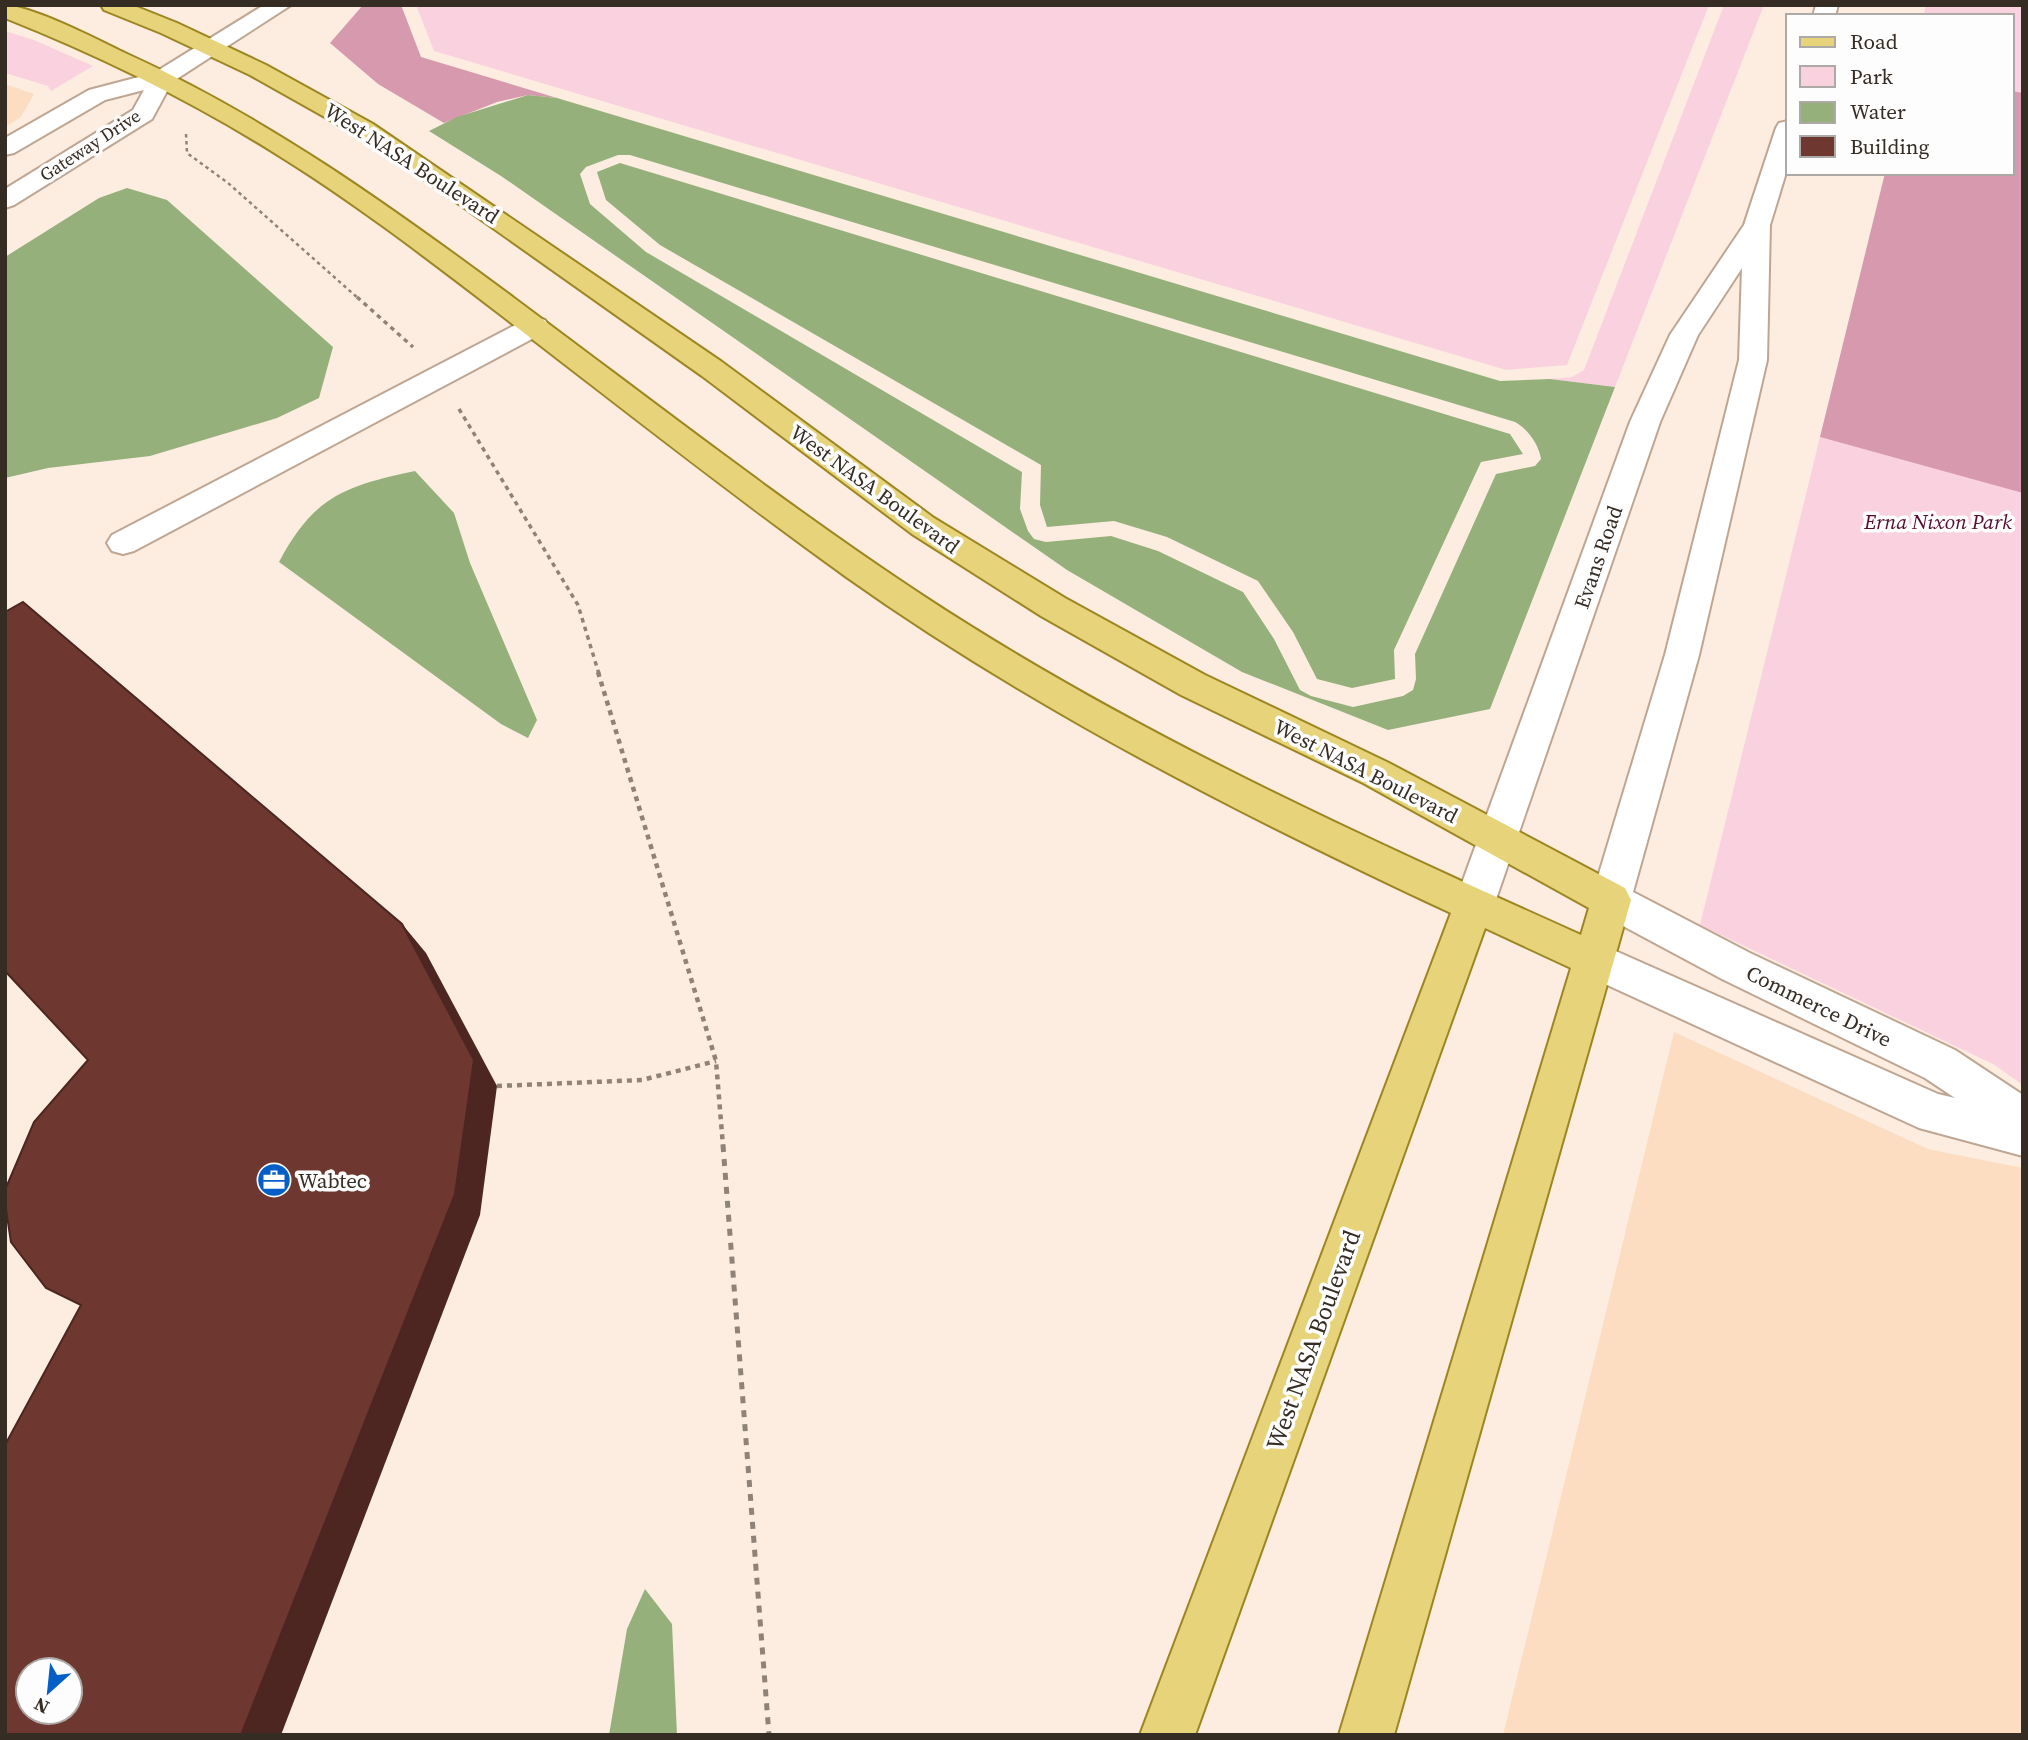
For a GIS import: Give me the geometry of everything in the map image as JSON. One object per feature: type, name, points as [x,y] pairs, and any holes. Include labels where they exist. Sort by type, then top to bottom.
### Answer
[{"type":"main road","name":"West NASA Boulevard","points":[[112,5],[212,47],[320,104],[440,178],[712,369],[923,526],[986,567],[1182,679],[1376,773],[1611,900]]},
{"type":"main road","points":[[5,10],[162,78],[322,172],[386,215],[853,564],[982,650],[1213,780],[1331,839],[1593,960]]},
{"type":"main road","points":[[1366,1735],[1611,900]]},
{"type":"main road","name":"West NASA Boulevard","points":[[1167,1735],[1474,905]]},
{"type":"street","name":"Gateway Drive","points":[[5,148],[97,95],[162,78],[280,5]]},
{"type":"street","name":"Gateway Drive","points":[[5,200],[143,114],[162,78]]},
{"type":"street","name":"Evans Road","points":[[1611,900],[1689,632],[1751,371],[1758,225],[1786,134]]},
{"type":"street","name":"Evans Road","points":[[1474,905],[1645,422],[1664,376],[1684,335],[1758,225]]},
{"type":"street","points":[[123,542],[535,326]]},
{"type":"street","name":"Commerce Drive","points":[[1611,900],[1736,966],[1940,1064],[2023,1120]]},
{"type":"street","points":[[1593,960],[1934,1114],[2023,1135]]},
{"type":"path","points":[[186,132],[187,153],[228,183],[422,355]]},
{"type":"path","points":[[457,405],[578,606],[716,1061],[769,1735]]},
{"type":"path","points":[[497,1086],[642,1080],[716,1061]]},
{"type":"shaded area","points":[[363,5],[401,5],[421,57],[557,98],[528,95],[497,102],[444,123],[378,84],[330,43]]},
{"type":"shaded area","points":[[5,84],[34,94],[21,117],[5,127]]},
{"type":"shaded area","points":[[2014,91],[2023,93],[2023,493],[1820,437],[1885,175],[2014,175]]},
{"type":"shaded area","points":[[1674,1032],[1928,1149],[2023,1168],[2023,1735],[1503,1735]]},
{"type":"green space","points":[[416,5],[1709,5],[1567,365],[1506,370],[434,51]]},
{"type":"green space","points":[[1724,5],[1764,5],[1615,387],[1550,379],[1572,377],[1584,370]]},
{"type":"green space","name":"Erna Nixon Park","points":[[1926,5],[2023,5],[2023,1085],[1993,1064],[1700,925],[1820,437],[1868,450],[2011,175],[2014,175],[2014,14],[1924,14]]},
{"type":"green space","points":[[5,31],[34,40],[93,66],[51,91],[48,86],[5,73]]},
{"type":"water","points":[[528,95],[557,98],[1500,381],[1550,379],[1615,387],[1490,709],[1388,730],[1242,672],[1067,570],[501,176],[429,131],[457,117]],"holes":[[[618,155],[630,155],[1515,422],[1532,438],[1541,459],[1535,466],[1496,474],[1415,654],[1416,679],[1413,690],[1403,696],[1353,707],[1311,696],[1300,690],[1274,639],[1243,592],[1158,551],[1111,536],[1046,542],[1034,539],[1020,509],[1022,472],[646,252],[590,204],[580,174],[586,167]]]},
{"type":"water","points":[[620,163],[1510,434],[1523,454],[1481,462],[1394,650],[1395,679],[1352,688],[1317,679],[1293,632],[1258,581],[1167,537],[1114,521],[1047,527],[1040,505],[1041,465],[660,245],[606,200],[597,172]]},
{"type":"water","points":[[127,188],[167,200],[333,347],[319,398],[277,418],[150,456],[48,468],[5,478],[5,257],[99,198]]},
{"type":"water","points":[[415,471],[454,513],[470,563],[537,720],[528,738],[501,724],[279,562],[305,522],[334,497],[369,482]]},
{"type":"water","points":[[645,1589],[672,1624],[677,1735],[609,1735],[627,1629]]},
{"type":"building","name":"Wabtec","points":[[23,602],[402,924],[474,1060],[455,1194],[241,1735],[5,1735],[5,1445],[81,1305],[46,1288],[11,1242],[5,1190],[34,1122],[88,1060],[5,971],[5,612]]},
{"type":"place","name":"Wabtec","points":[[274,1180]]}]
